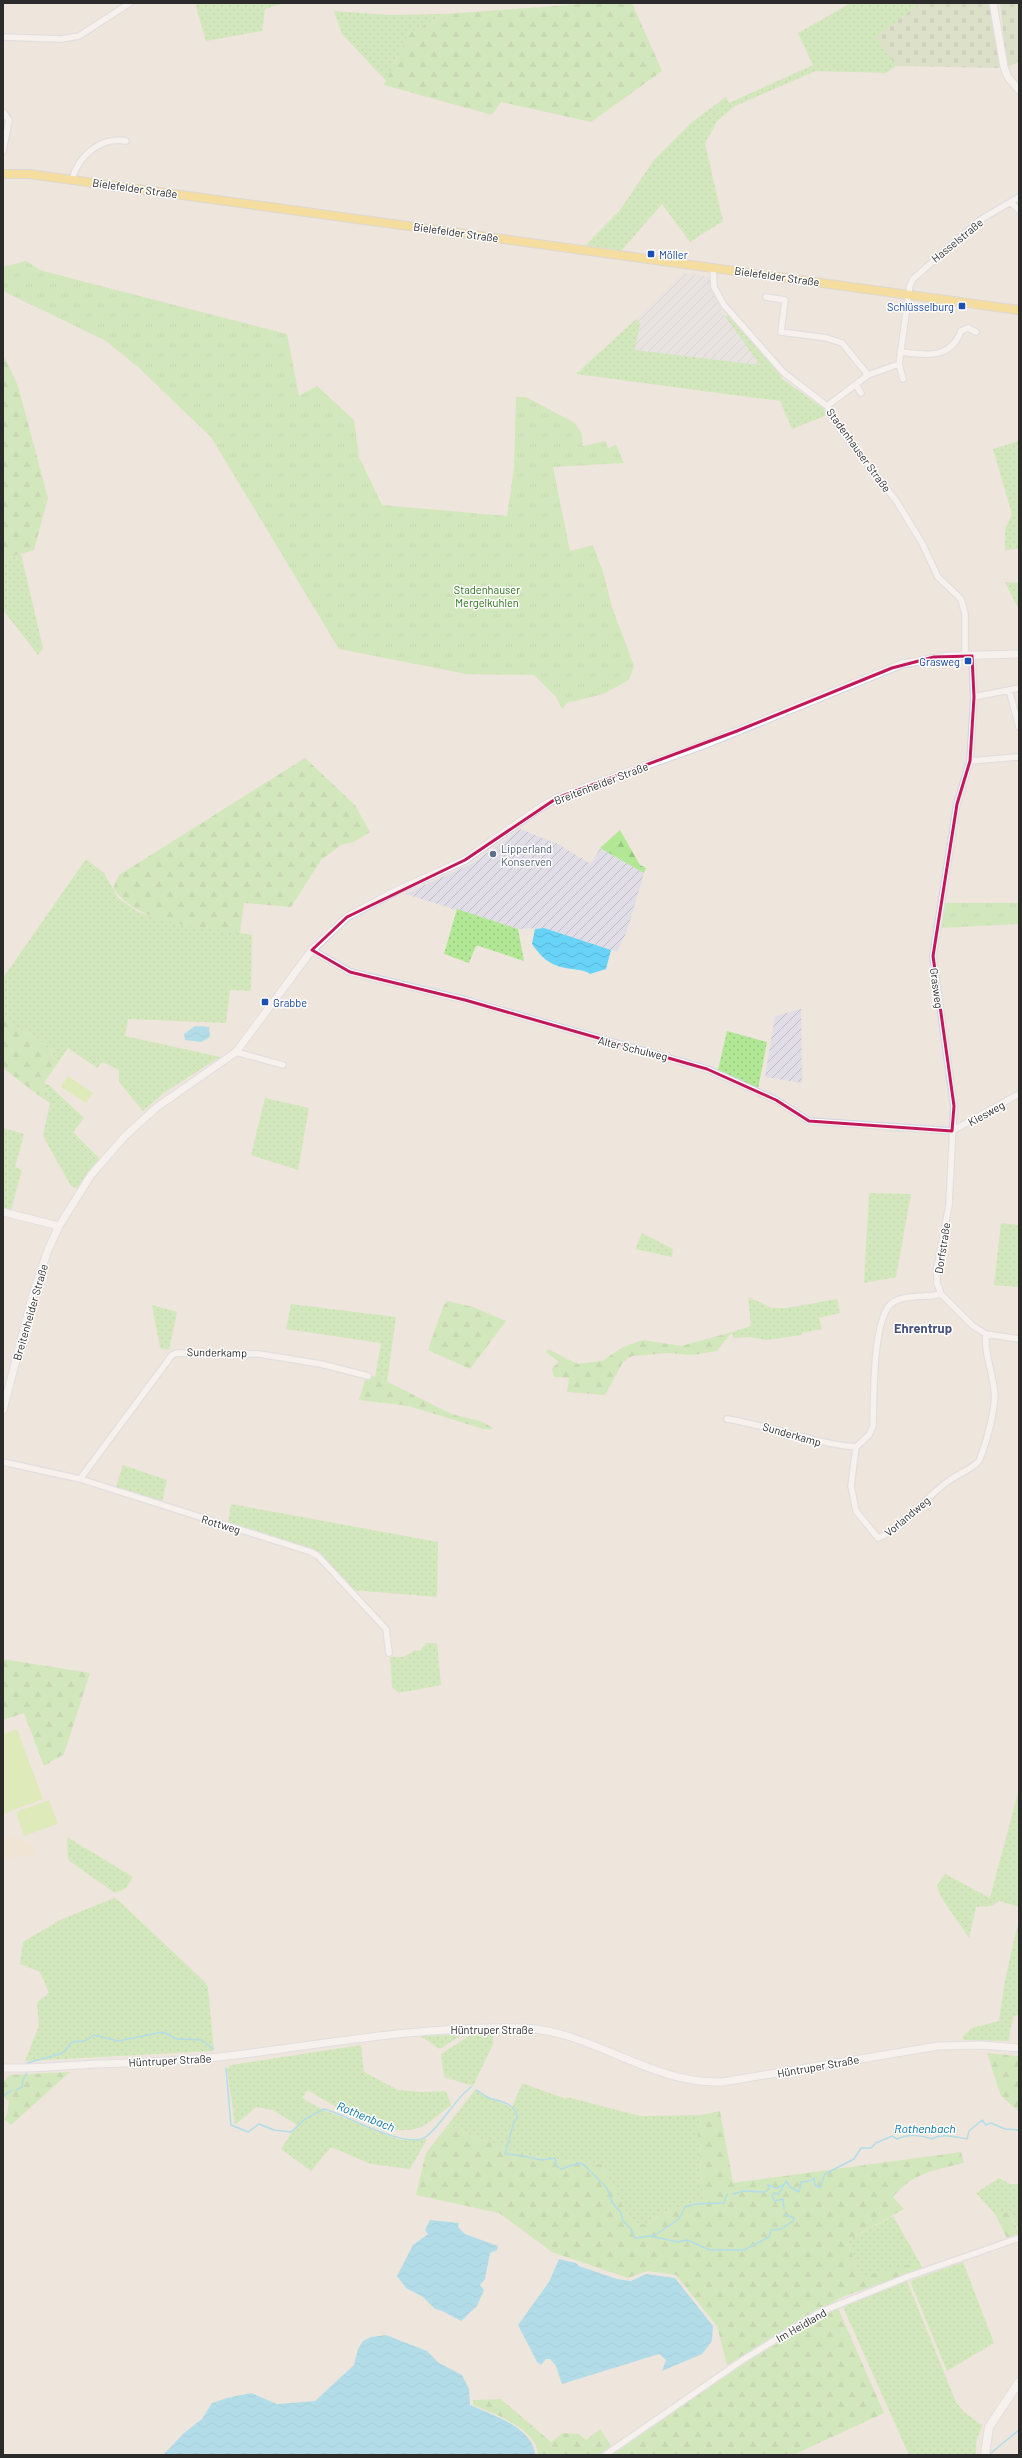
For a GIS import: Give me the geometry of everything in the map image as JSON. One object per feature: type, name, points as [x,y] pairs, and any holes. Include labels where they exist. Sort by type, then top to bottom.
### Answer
[{"type":"main road","name":"Bielefelder Straße","points":[[3,174],[29,174],[1019,310]]},
{"type":"main road","points":[[985,2455],[989,2427],[1019,2382]]},
{"type":"street","points":[[3,36],[61,39],[79,36],[130,3]]},
{"type":"street","points":[[993,3],[1004,67],[1008,77],[1019,90]]},
{"type":"street","points":[[3,112],[9,120],[3,151]]},
{"type":"street","points":[[72,180],[85,154],[116,139],[126,140]]},
{"type":"street","name":"Hasselstraße","points":[[903,379],[899,364],[900,352],[908,294],[912,279],[980,220],[1019,197]]},
{"type":"street","points":[[1010,203],[1019,210]]},
{"type":"street","name":"Stadenhauser Straße","points":[[713,267],[714,287],[724,305],[783,372],[827,406],[840,429],[897,502],[922,544],[938,577],[961,599],[965,614],[969,656]]},
{"type":"street","points":[[766,296],[785,300],[781,332],[827,338],[842,343],[868,375]]},
{"type":"street","points":[[900,352],[931,355],[938,353],[957,342],[961,331],[968,328],[976,332]]},
{"type":"street","points":[[827,406],[868,375],[899,364]]},
{"type":"street","points":[[856,385],[861,393]]},
{"type":"street","name":"Breitenheider Straße","points":[[3,1410],[33,1294],[60,1226],[91,1175],[125,1136],[157,1107],[236,1052],[312,950],[347,918],[390,894],[465,860],[557,798],[719,739],[892,668],[934,657],[1019,654]]},
{"type":"street","name":"Grasweg","points":[[952,1131],[954,1106],[933,956],[957,804],[970,761],[974,697],[969,656]]},
{"type":"street","points":[[974,697],[1019,688]]},
{"type":"street","points":[[1009,690],[1019,727]]},
{"type":"street","points":[[970,761],[1019,757]]},
{"type":"street","name":"Alter Schulweg","points":[[312,950],[339,967],[356,974],[465,1000],[707,1069],[776,1100],[809,1121],[952,1131]]},
{"type":"street","points":[[236,1052],[283,1065]]},
{"type":"street","name":"Kiesweg","points":[[952,1131],[1019,1094]]},
{"type":"street","name":"Dorfstraße","points":[[941,1294],[936,1283],[937,1268],[949,1205],[952,1131]]},
{"type":"street","points":[[3,1212],[60,1226]]},
{"type":"street","points":[[856,1447],[869,1436],[873,1426],[877,1340],[885,1313],[892,1303],[902,1299],[941,1294],[973,1326],[986,1334],[1019,1339]]},
{"type":"street","name":"Vorlandweg","points":[[856,1447],[850,1486],[856,1511],[878,1538],[915,1510],[946,1482],[975,1466],[979,1461],[993,1406],[995,1390],[985,1348],[986,1334]]},
{"type":"street","name":"Sunderkamp","points":[[80,1479],[172,1355],[177,1353],[259,1354],[321,1364],[368,1376]]},
{"type":"street","name":"Sunderkamp","points":[[727,1419],[758,1424],[811,1440],[856,1447]]},
{"type":"street","name":"Rottweg","points":[[3,1462],[80,1479],[318,1556],[386,1629],[389,1653]]},
{"type":"street","name":"Hüntruper Straße","points":[[3,2068],[220,2057],[380,2035],[443,2029],[523,2028],[548,2030],[674,2076],[697,2082],[722,2082],[938,2046],[982,2045],[1019,2048]]},
{"type":"street","name":"Im Heidland","points":[[605,2455],[741,2362],[818,2313],[907,2277],[1019,2238]]},
{"type":"highlighted area","points":[[972,656],[974,697],[970,761],[957,804],[933,956],[954,1106],[952,1131],[809,1121],[776,1100],[707,1069],[465,1000],[350,972],[312,950],[347,917],[465,860],[557,798],[737,731],[892,668],[934,657]]},
{"type":"shaded area","points":[[684,273],[712,277],[711,291],[725,316],[760,365],[635,350],[640,324],[636,319]]},
{"type":"shaded area","points":[[520,829],[558,844],[591,864],[600,848],[644,873],[627,931],[617,952],[544,928],[518,929],[405,894],[473,863]]},
{"type":"shaded area","points":[[801,1009],[802,1083],[765,1077],[775,1016]]},
{"type":"shaded area","points":[[3,1835],[35,1844],[37,1854],[3,1859]]},
{"type":"green space","points":[[195,3],[284,3],[265,9],[262,31],[206,41]]},
{"type":"green space","points":[[594,3],[632,3],[662,71],[591,122],[501,102],[492,115],[384,85],[409,33],[446,14]]},
{"type":"green space","points":[[851,3],[921,3],[876,37],[896,66],[886,73],[816,71],[735,106],[717,121],[705,144],[723,221],[690,242],[662,204],[621,251],[586,245],[620,210],[654,160],[692,122],[726,97],[729,103],[813,65],[798,33]]},
{"type":"green space","points":[[921,3],[990,3],[1000,68],[896,66],[875,37]]},
{"type":"green space","points":[[1000,3],[1019,3],[1019,62],[1007,67]]},
{"type":"green space","points":[[334,11],[389,15],[446,14],[409,33],[386,81],[342,34]]},
{"type":"green space","name":"Stadenhauser Mergelkuhlen","points":[[26,261],[40,270],[287,334],[299,396],[317,386],[354,420],[359,457],[382,505],[507,516],[514,468],[516,397],[526,397],[575,423],[582,434],[583,446],[606,441],[608,448],[616,445],[624,463],[553,467],[570,551],[593,545],[603,572],[612,607],[634,666],[629,680],[603,694],[567,703],[562,709],[556,697],[534,675],[466,674],[339,649],[211,437],[139,368],[106,341],[3,291],[3,267]]},
{"type":"green space","points":[[729,315],[782,373],[781,378],[823,408],[827,415],[792,429],[780,401],[576,374],[636,319],[640,324],[635,350],[760,365],[725,316]]},
{"type":"green space","points":[[3,354],[18,386],[48,498],[34,550],[3,559]]},
{"type":"green space","points":[[1019,441],[1019,549],[1005,550],[1005,529],[1012,514],[993,449]]},
{"type":"green space","points":[[21,554],[43,648],[38,655],[3,610],[3,559]]},
{"type":"green space","points":[[1005,582],[1019,583],[1019,610]]},
{"type":"green space","points":[[305,758],[355,805],[370,832],[354,842],[341,845],[321,860],[291,907],[244,903],[240,933],[188,926],[154,917],[138,910],[124,901],[113,888],[119,875]]},
{"type":"green space","points":[[620,830],[640,865],[646,868],[644,873],[600,848]]},
{"type":"green space","points":[[86,859],[104,873],[118,898],[138,912],[157,918],[252,935],[251,991],[230,990],[226,1023],[128,1019],[125,1036],[220,1057],[165,1092],[143,1111],[119,1082],[119,1070],[102,1062],[97,1068],[68,1048],[55,1067],[50,1048],[35,1037],[3,1020],[3,978]]},
{"type":"green space","points":[[944,903],[1019,903],[1019,924],[939,928]]},
{"type":"green space","points":[[457,909],[518,929],[524,961],[479,946],[476,946],[469,963],[444,954]]},
{"type":"green space","points":[[3,1020],[35,1037],[50,1048],[55,1067],[44,1083],[50,1086],[38,1095],[3,1068]]},
{"type":"green space","points":[[727,1031],[767,1042],[758,1089],[718,1070]]},
{"type":"green space","points":[[68,1076],[93,1093],[86,1103],[61,1087]]},
{"type":"green space","points":[[50,1086],[84,1118],[73,1132],[100,1159],[77,1188],[71,1186],[43,1136],[50,1103],[38,1095]]},
{"type":"green space","points":[[265,1098],[309,1108],[298,1170],[251,1155]]},
{"type":"green space","points":[[3,1128],[24,1134],[15,1167],[22,1170],[11,1210],[3,1208]]},
{"type":"green space","points":[[869,1193],[911,1194],[896,1277],[864,1283]]},
{"type":"green space","points":[[1001,1223],[1019,1225],[1019,1287],[994,1285]]},
{"type":"green space","points":[[642,1233],[673,1249],[672,1257],[635,1249]]},
{"type":"green space","points":[[748,1297],[772,1308],[787,1308],[837,1299],[840,1313],[819,1318],[822,1329],[802,1333],[802,1335],[766,1340],[751,1337],[733,1338],[732,1332],[751,1326]]},
{"type":"green space","points":[[447,1301],[473,1307],[506,1321],[470,1369],[428,1350],[443,1307]]},
{"type":"green space","points":[[291,1304],[396,1317],[387,1382],[375,1377],[381,1343],[286,1329]]},
{"type":"green space","points":[[152,1305],[177,1312],[169,1350],[160,1348]]},
{"type":"green space","points":[[732,1332],[717,1351],[692,1355],[668,1353],[632,1356],[623,1362],[605,1395],[567,1392],[569,1378],[554,1377],[552,1368],[559,1362],[546,1352],[548,1349],[578,1364],[602,1361],[623,1347],[643,1340],[681,1346]]},
{"type":"green space","points":[[367,1374],[388,1382],[450,1413],[479,1421],[489,1425],[493,1429],[483,1429],[409,1406],[359,1400]]},
{"type":"green space","points":[[123,1465],[167,1480],[162,1501],[116,1487]]},
{"type":"green space","points":[[231,1504],[438,1542],[437,1597],[352,1590],[313,1549],[228,1524]]},
{"type":"green space","points":[[426,1643],[437,1643],[441,1685],[399,1693],[392,1687],[390,1657],[404,1657],[415,1650],[420,1651]]},
{"type":"green space","points":[[3,1659],[90,1673],[64,1754],[44,1766],[24,1713],[3,1720]]},
{"type":"green space","points":[[17,1729],[43,1799],[3,1814],[3,1734]]},
{"type":"green space","points":[[1019,1789],[1019,1907],[999,1901],[992,1906],[976,1907],[969,1938],[941,1897],[937,1885],[945,1874],[990,1898]]},
{"type":"green space","points":[[49,1800],[58,1824],[24,1836],[16,1812]]},
{"type":"green space","points":[[67,1837],[133,1877],[126,1888],[115,1893],[68,1860]]},
{"type":"green space","points":[[114,1898],[118,1900],[205,1982],[208,1988],[214,2051],[25,2061],[39,2026],[37,2002],[49,1993],[40,1972],[20,1964],[23,1942],[60,1920]]},
{"type":"green space","points":[[1019,1919],[1019,2015],[1014,2016],[1009,2041],[964,2040],[962,2037],[972,2028],[999,2021],[1005,1980]]},
{"type":"green space","points":[[490,2033],[493,2035],[493,2044],[473,2086],[444,2077],[441,2054],[472,2034]]},
{"type":"green space","points":[[463,2034],[440,2049],[420,2036]]},
{"type":"green space","points":[[361,2045],[364,2072],[398,2090],[422,2092],[446,2091],[451,2105],[431,2121],[422,2126],[405,2130],[390,2129],[361,2119],[307,2090],[302,2098],[321,2109],[400,2140],[427,2139],[410,2169],[371,2164],[331,2147],[311,2171],[281,2149],[297,2125],[273,2110],[256,2107],[235,2125],[227,2069],[231,2065]]},
{"type":"green space","points":[[987,2053],[1019,2056],[1019,2112],[1001,2096]]},
{"type":"green space","points":[[70,2072],[11,2125],[4,2119],[7,2115],[9,2101],[3,2097],[3,2082],[10,2075]]},
{"type":"green space","points":[[522,2083],[566,2099],[567,2097],[640,2116],[701,2115],[698,2133],[703,2200],[661,2214],[647,2225],[632,2222],[601,2164],[524,2156],[447,2126],[475,2090],[512,2108]]},
{"type":"green space","points":[[720,2111],[733,2183],[961,2152],[964,2163],[925,2174],[908,2183],[893,2197],[904,2209],[848,2240],[859,2277],[915,2263],[920,2263],[922,2269],[842,2297],[727,2365],[717,2326],[676,2275],[647,2271],[628,2278],[552,2252],[499,2213],[416,2195],[426,2153],[447,2126],[524,2156],[601,2164],[632,2222],[647,2225],[661,2214],[703,2200],[698,2133],[701,2115]]},
{"type":"green space","points":[[999,2178],[1010,2184],[1019,2184],[1019,2230],[1009,2212],[995,2214],[976,2193]]},
{"type":"green space","points":[[1009,2212],[1019,2233],[1007,2238],[995,2214]]},
{"type":"green space","points":[[893,2216],[920,2263],[859,2277],[848,2240]]},
{"type":"green space","points":[[963,2262],[994,2343],[947,2371],[910,2281]]},
{"type":"green space","points":[[907,2281],[956,2402],[964,2412],[982,2425],[976,2442],[976,2455],[909,2455],[843,2307]]},
{"type":"green space","points":[[838,2308],[884,2413],[793,2455],[538,2455],[536,2446],[531,2437],[523,2430],[502,2417],[473,2405],[473,2400],[501,2399],[551,2442],[563,2433],[579,2434],[586,2440],[600,2429],[615,2452],[742,2364]]},
{"type":"water","points":[[544,928],[611,950],[606,969],[590,974],[582,970],[565,968],[549,962],[532,944],[535,929]]},
{"type":"water","points":[[195,1026],[209,1027],[210,1037],[201,1042],[185,1040],[184,1034]]},
{"type":"water","points":[[430,2220],[459,2223],[458,2227],[465,2234],[498,2246],[497,2250],[490,2253],[485,2279],[480,2285],[484,2290],[477,2306],[461,2321],[435,2309],[423,2297],[406,2288],[397,2276],[413,2245],[428,2234],[425,2230]]},
{"type":"water","points":[[559,2259],[576,2263],[579,2266],[617,2279],[631,2281],[646,2274],[675,2278],[713,2326],[712,2341],[702,2354],[662,2371],[666,2360],[659,2354],[562,2384],[556,2366],[550,2359],[546,2359],[541,2365],[537,2362],[518,2325],[549,2282]]},
{"type":"water","points":[[386,2335],[427,2351],[439,2363],[462,2375],[469,2389],[470,2405],[510,2423],[520,2430],[533,2445],[535,2455],[163,2455],[184,2433],[202,2419],[212,2403],[251,2393],[277,2404],[315,2401],[354,2365],[358,2349],[363,2341],[371,2337]]},
{"type":"waterway","name":"Rothenbach","points":[[27,2063],[63,2053],[72,2042],[85,2041],[94,2035],[118,2041],[163,2032],[177,2039],[202,2040],[213,2049]]},
{"type":"waterway","name":"Rothenbach","points":[[226,2068],[231,2125],[248,2132],[259,2124],[274,2130],[291,2132],[305,2119],[324,2109],[392,2136],[418,2140],[427,2136],[433,2131],[459,2098],[471,2087]]},
{"type":"waterway","name":"Rothenbach","points":[[16,2090],[22,2087],[23,2080],[27,2073]]},
{"type":"waterway","name":"Rothenbach","points":[[3,2096],[12,2090]]},
{"type":"waterway","name":"Rothenbach","points":[[476,2090],[490,2098],[508,2104],[517,2114],[505,2154],[542,2160],[555,2158],[557,2166],[561,2169],[579,2163],[583,2164],[607,2188],[612,2202],[621,2213],[623,2221],[631,2229],[635,2238],[650,2236],[678,2242],[687,2240],[710,2250],[744,2250],[769,2237],[771,2230],[781,2229],[793,2221],[794,2218],[785,2214]]},
{"type":"waterway","name":"Rothenbach","points":[[784,2209],[783,2199],[775,2201],[772,2196],[774,2193],[779,2194],[786,2181],[790,2187],[799,2192],[801,2182],[810,2181],[814,2178],[815,2185],[820,2188],[825,2174],[854,2159],[861,2148],[871,2148],[876,2143],[892,2136],[897,2139],[906,2136],[932,2139],[945,2136],[967,2139],[969,2131],[982,2120],[986,2125],[991,2123],[1005,2129],[1019,2130]]},
{"type":"waterway","points":[[733,2194],[744,2191],[765,2192],[769,2189],[768,2185],[777,2188],[783,2185]]},
{"type":"waterway","points":[[652,2237],[679,2219],[685,2207],[695,2204],[724,2203],[727,2194]]},
{"type":"waterway","points":[[991,2453],[1019,2430]]},
{"type":"place","name":"Möller","points":[[651,254]]},
{"type":"place","name":"Schlüsselburg","points":[[962,306]]},
{"type":"place","name":"Grasweg","points":[[968,661]]},
{"type":"place","name":"Lipperland Konserven","points":[[493,854]]},
{"type":"place","name":"Grabbe","points":[[265,1002]]},
{"type":"district","name":"Ehrentrup","points":[[923,1328]]}]
